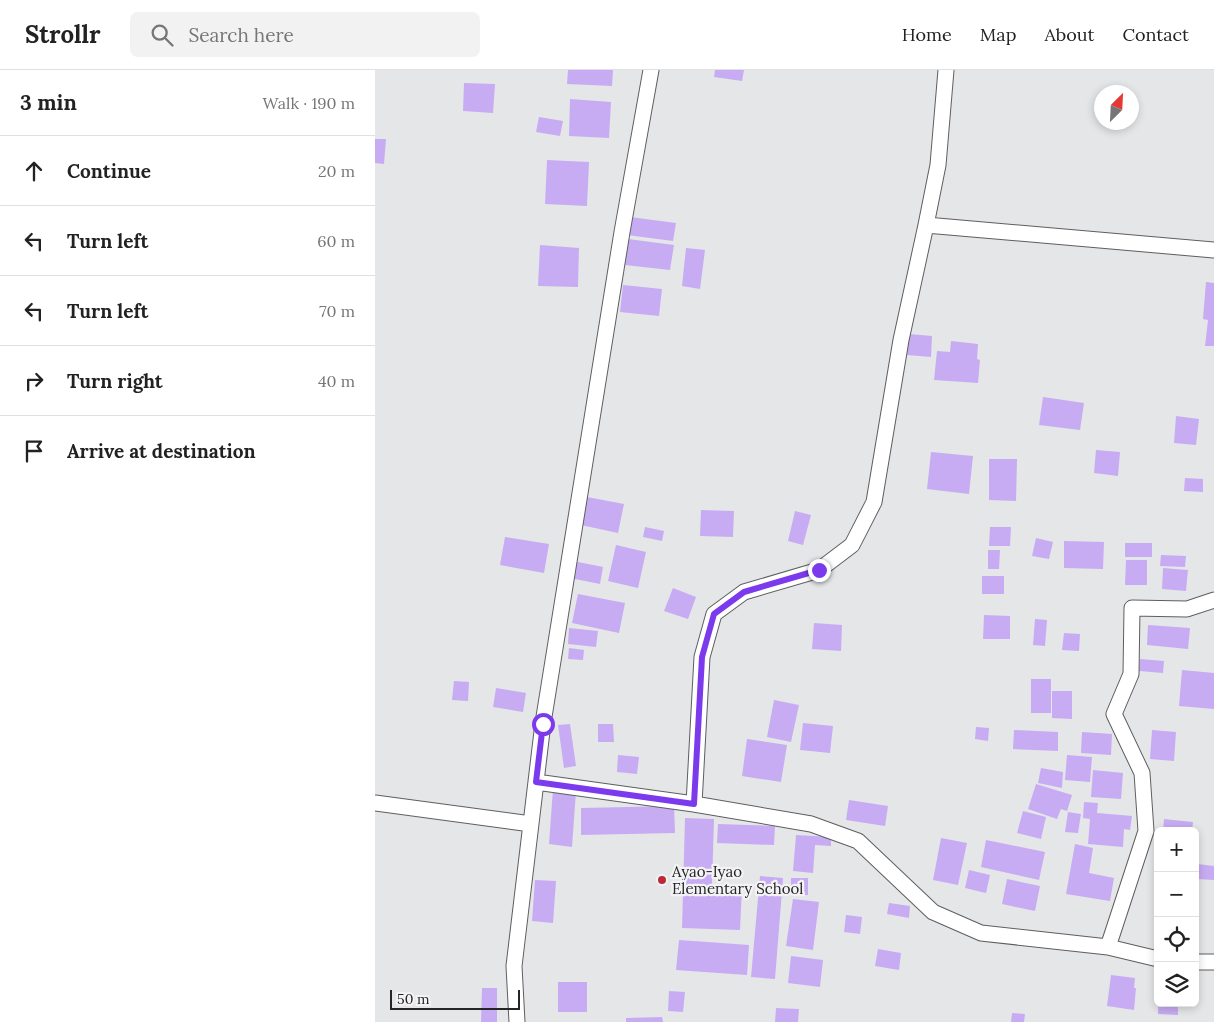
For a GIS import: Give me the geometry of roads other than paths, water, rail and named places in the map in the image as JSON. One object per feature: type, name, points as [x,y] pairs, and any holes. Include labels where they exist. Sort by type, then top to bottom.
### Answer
[{"type":"street","points":[[517,1022],[514,966],[543,724],[620,242],[651,70]]},
{"type":"street","points":[[694,804],[702,657],[714,614],[744,592],[819,570],[852,545],[874,502],[901,340],[938,165],[946,70]]},
{"type":"street","points":[[926,225],[1214,250]]},
{"type":"street","points":[[1108,947],[1146,830],[1142,773],[1115,714],[1131,674],[1132,608],[1187,610],[1214,600]]},
{"type":"street","points":[[536,782],[694,804],[811,824],[858,841],[933,912],[981,933],[1108,947],[1154,958]]},
{"type":"street","points":[[375,803],[531,824]]},
{"type":"street","points":[[1199,962],[1214,962]]},
{"type":"place","name":"Ayao-Iyao Elementary School","points":[[662,880]]}]
